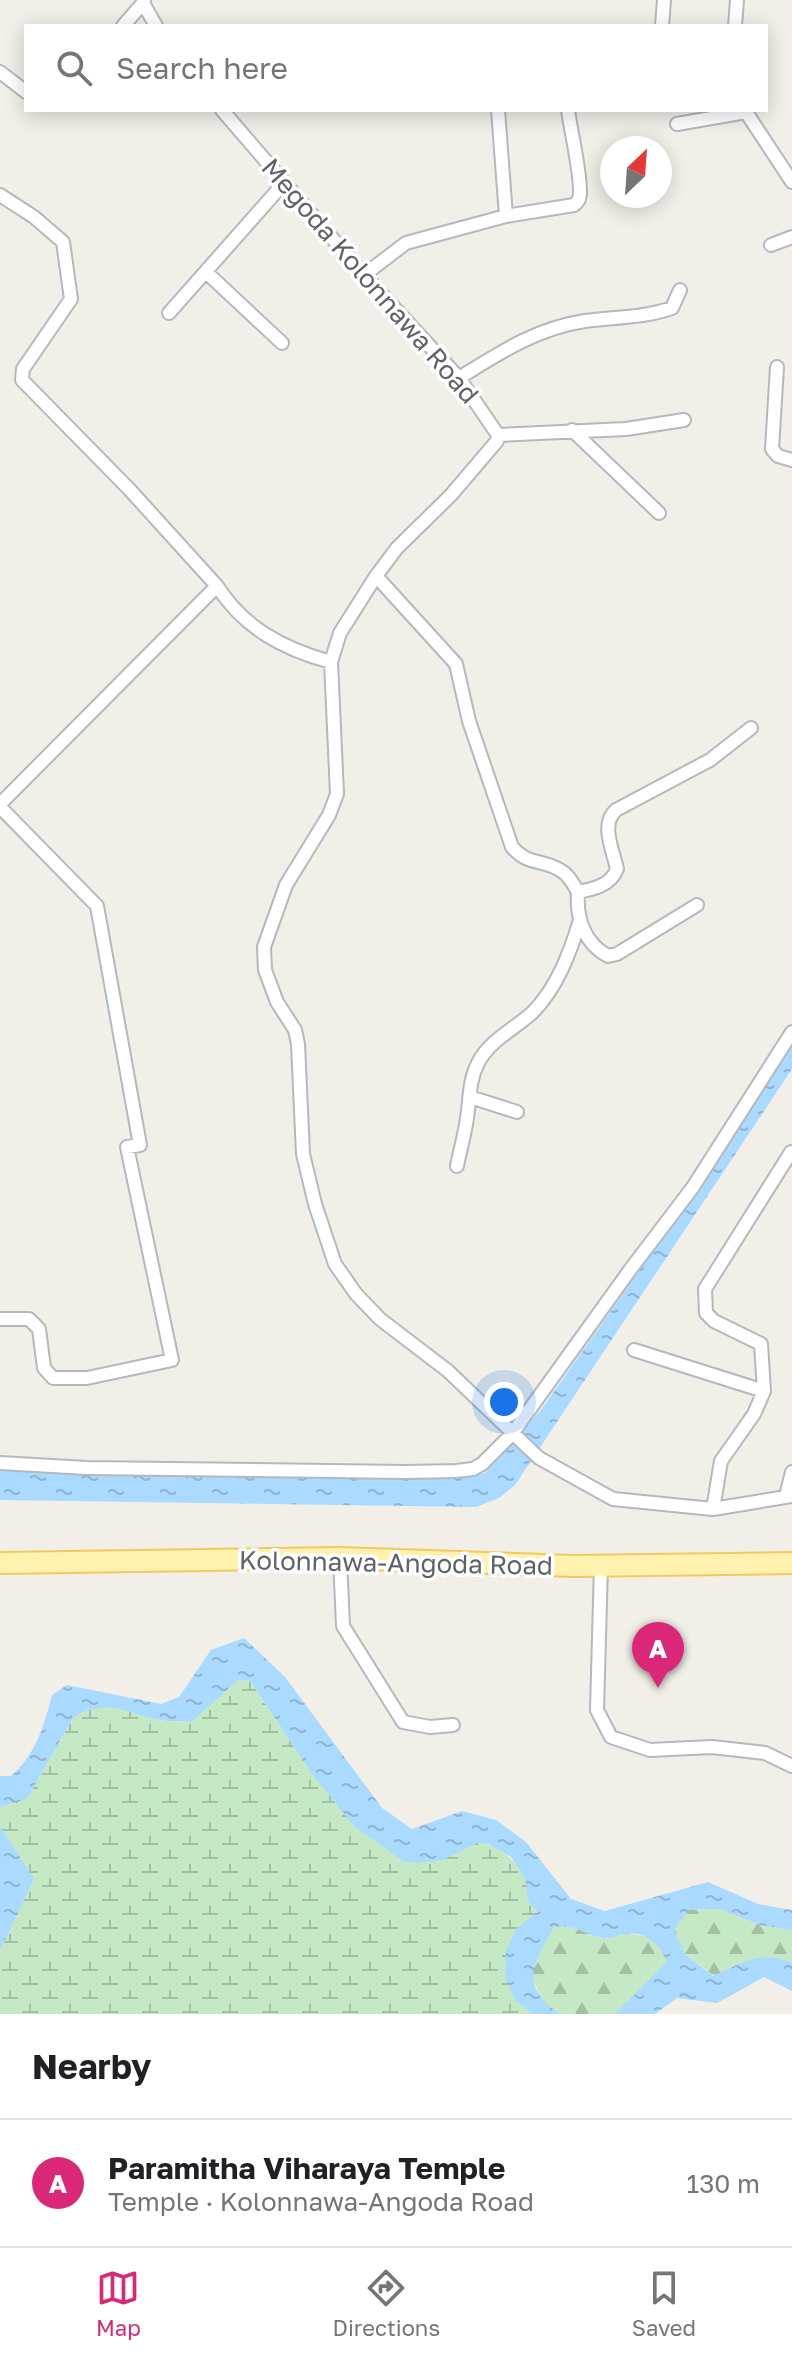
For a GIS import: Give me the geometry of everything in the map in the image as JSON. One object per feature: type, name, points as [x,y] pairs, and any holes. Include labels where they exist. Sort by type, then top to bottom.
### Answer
[{"type":"main road","name":"Kolonnawa-Angoda Road","points":[[0,1563],[340,1558],[574,1566],[792,1563]]},
{"type":"street","points":[[662,24],[664,0]]},
{"type":"street","points":[[735,24],[737,0]]},
{"type":"street","points":[[125,24],[143,2],[155,24]]},
{"type":"street","points":[[0,72],[24,90]]},
{"type":"street","name":"Megoda Kolonnawa Road","points":[[224,112],[364,275],[459,378],[498,435]]},
{"type":"street","points":[[498,112],[506,216]]},
{"type":"street","points":[[364,275],[406,243],[506,216],[578,202],[579,183],[568,112]]},
{"type":"street","points":[[677,124],[741,112]]},
{"type":"street","points":[[747,112],[792,182]]},
{"type":"street","points":[[169,313],[284,183]]},
{"type":"street","points":[[0,195],[34,217],[63,242],[71,299],[23,369],[22,380],[129,489],[217,586],[228,603],[267,638],[310,657],[331,662]]},
{"type":"street","points":[[771,245],[792,237]]},
{"type":"street","points":[[206,272],[282,343]]},
{"type":"street","points":[[459,378],[521,340],[581,321],[654,314],[672,308],[680,290]]},
{"type":"street","points":[[777,367],[772,449],[778,456],[792,460]]},
{"type":"street","points":[[684,420],[626,429],[498,435],[497,441],[451,495],[397,548],[340,633],[331,662],[337,794],[329,815],[286,885],[264,947],[265,970],[277,1002],[295,1030],[303,1154],[335,1264],[356,1294],[380,1319],[448,1371],[539,1458],[613,1499],[713,1509],[789,1496],[792,1472]]},
{"type":"street","points":[[572,430],[659,513]]},
{"type":"street","points":[[376,576],[456,664],[469,721],[512,847],[522,858],[554,866],[566,874],[578,892],[584,934],[599,951],[608,956],[617,954],[697,905]]},
{"type":"street","points":[[0,1319],[29,1319],[39,1329],[44,1368],[53,1378],[87,1378],[172,1360],[127,1147],[140,1145],[97,906],[0,806],[217,586]]},
{"type":"street","points":[[578,892],[609,881],[615,875],[617,869],[607,826],[608,817],[710,760],[751,728]]},
{"type":"street","points":[[457,1166],[471,1082],[478,1061],[493,1043],[533,1011],[555,981],[572,946],[580,920]]},
{"type":"street","points":[[0,1463],[87,1468],[473,1469],[512,1434],[693,1187],[792,1032]]},
{"type":"street","points":[[470,1097],[517,1112]]},
{"type":"street","points":[[713,1509],[721,1461],[754,1414],[764,1391],[761,1344],[714,1321],[706,1313],[705,1289],[791,1152]]},
{"type":"street","points":[[634,1350],[764,1391]]},
{"type":"street","points":[[340,1558],[343,1626],[403,1722],[430,1727],[453,1725]]},
{"type":"street","points":[[601,1565],[597,1710],[611,1737],[650,1750],[712,1747],[765,1753],[792,1766]]},
{"type":"green space","points":[[239,1679],[251,1682],[312,1774],[443,1860],[468,1846],[484,1843],[498,1849],[517,1866],[527,1883],[531,1903],[539,1912],[516,2001],[533,2014],[0,2014],[0,1950],[33,1879],[0,1826],[0,1807],[27,1799],[73,1718],[106,1707],[159,1720],[192,1722]]},
{"type":"green space","points":[[719,1909],[760,1925],[792,1930],[792,1963],[761,1958],[714,1976],[685,1954],[673,1930],[689,1910]]},
{"type":"green space","points":[[566,1925],[606,1939],[626,1933],[649,1937],[662,1948],[668,1962],[615,2014],[560,2014],[543,2002],[532,1977],[534,1962],[554,1926]]},
{"type":"water","points":[[792,1038],[792,1069],[515,1485],[499,1498],[476,1507],[0,1500],[0,1469],[454,1479],[485,1473],[541,1410],[666,1233]]},
{"type":"water","points":[[244,1638],[285,1677],[382,1808],[412,1829],[462,1811],[496,1820],[526,1842],[571,1899],[605,1911],[708,1882],[758,1904],[792,1910],[792,1930],[760,1925],[719,1909],[689,1910],[674,1930],[685,1954],[713,1976],[752,1959],[771,1957],[792,1963],[792,1991],[764,1977],[717,2003],[677,1998],[655,2014],[615,2014],[667,1962],[664,1955],[650,1939],[637,1934],[604,1938],[562,1926],[554,1927],[533,1973],[538,1993],[560,2014],[533,2014],[516,2001],[505,1977],[506,1951],[517,1928],[538,1912],[529,1903],[525,1878],[511,1857],[489,1844],[477,1843],[443,1860],[403,1861],[354,1826],[312,1774],[251,1682],[239,1679],[192,1722],[160,1720],[116,1708],[96,1708],[73,1718],[27,1799],[0,1807],[0,1776],[11,1776],[33,1749],[52,1695],[67,1685],[161,1704],[179,1697],[211,1650]]},
{"type":"water","points":[[0,1826],[34,1879],[0,1950]]},
{"type":"place","name":"Paramitha Viharaya Temple","points":[[658,1688]]}]
